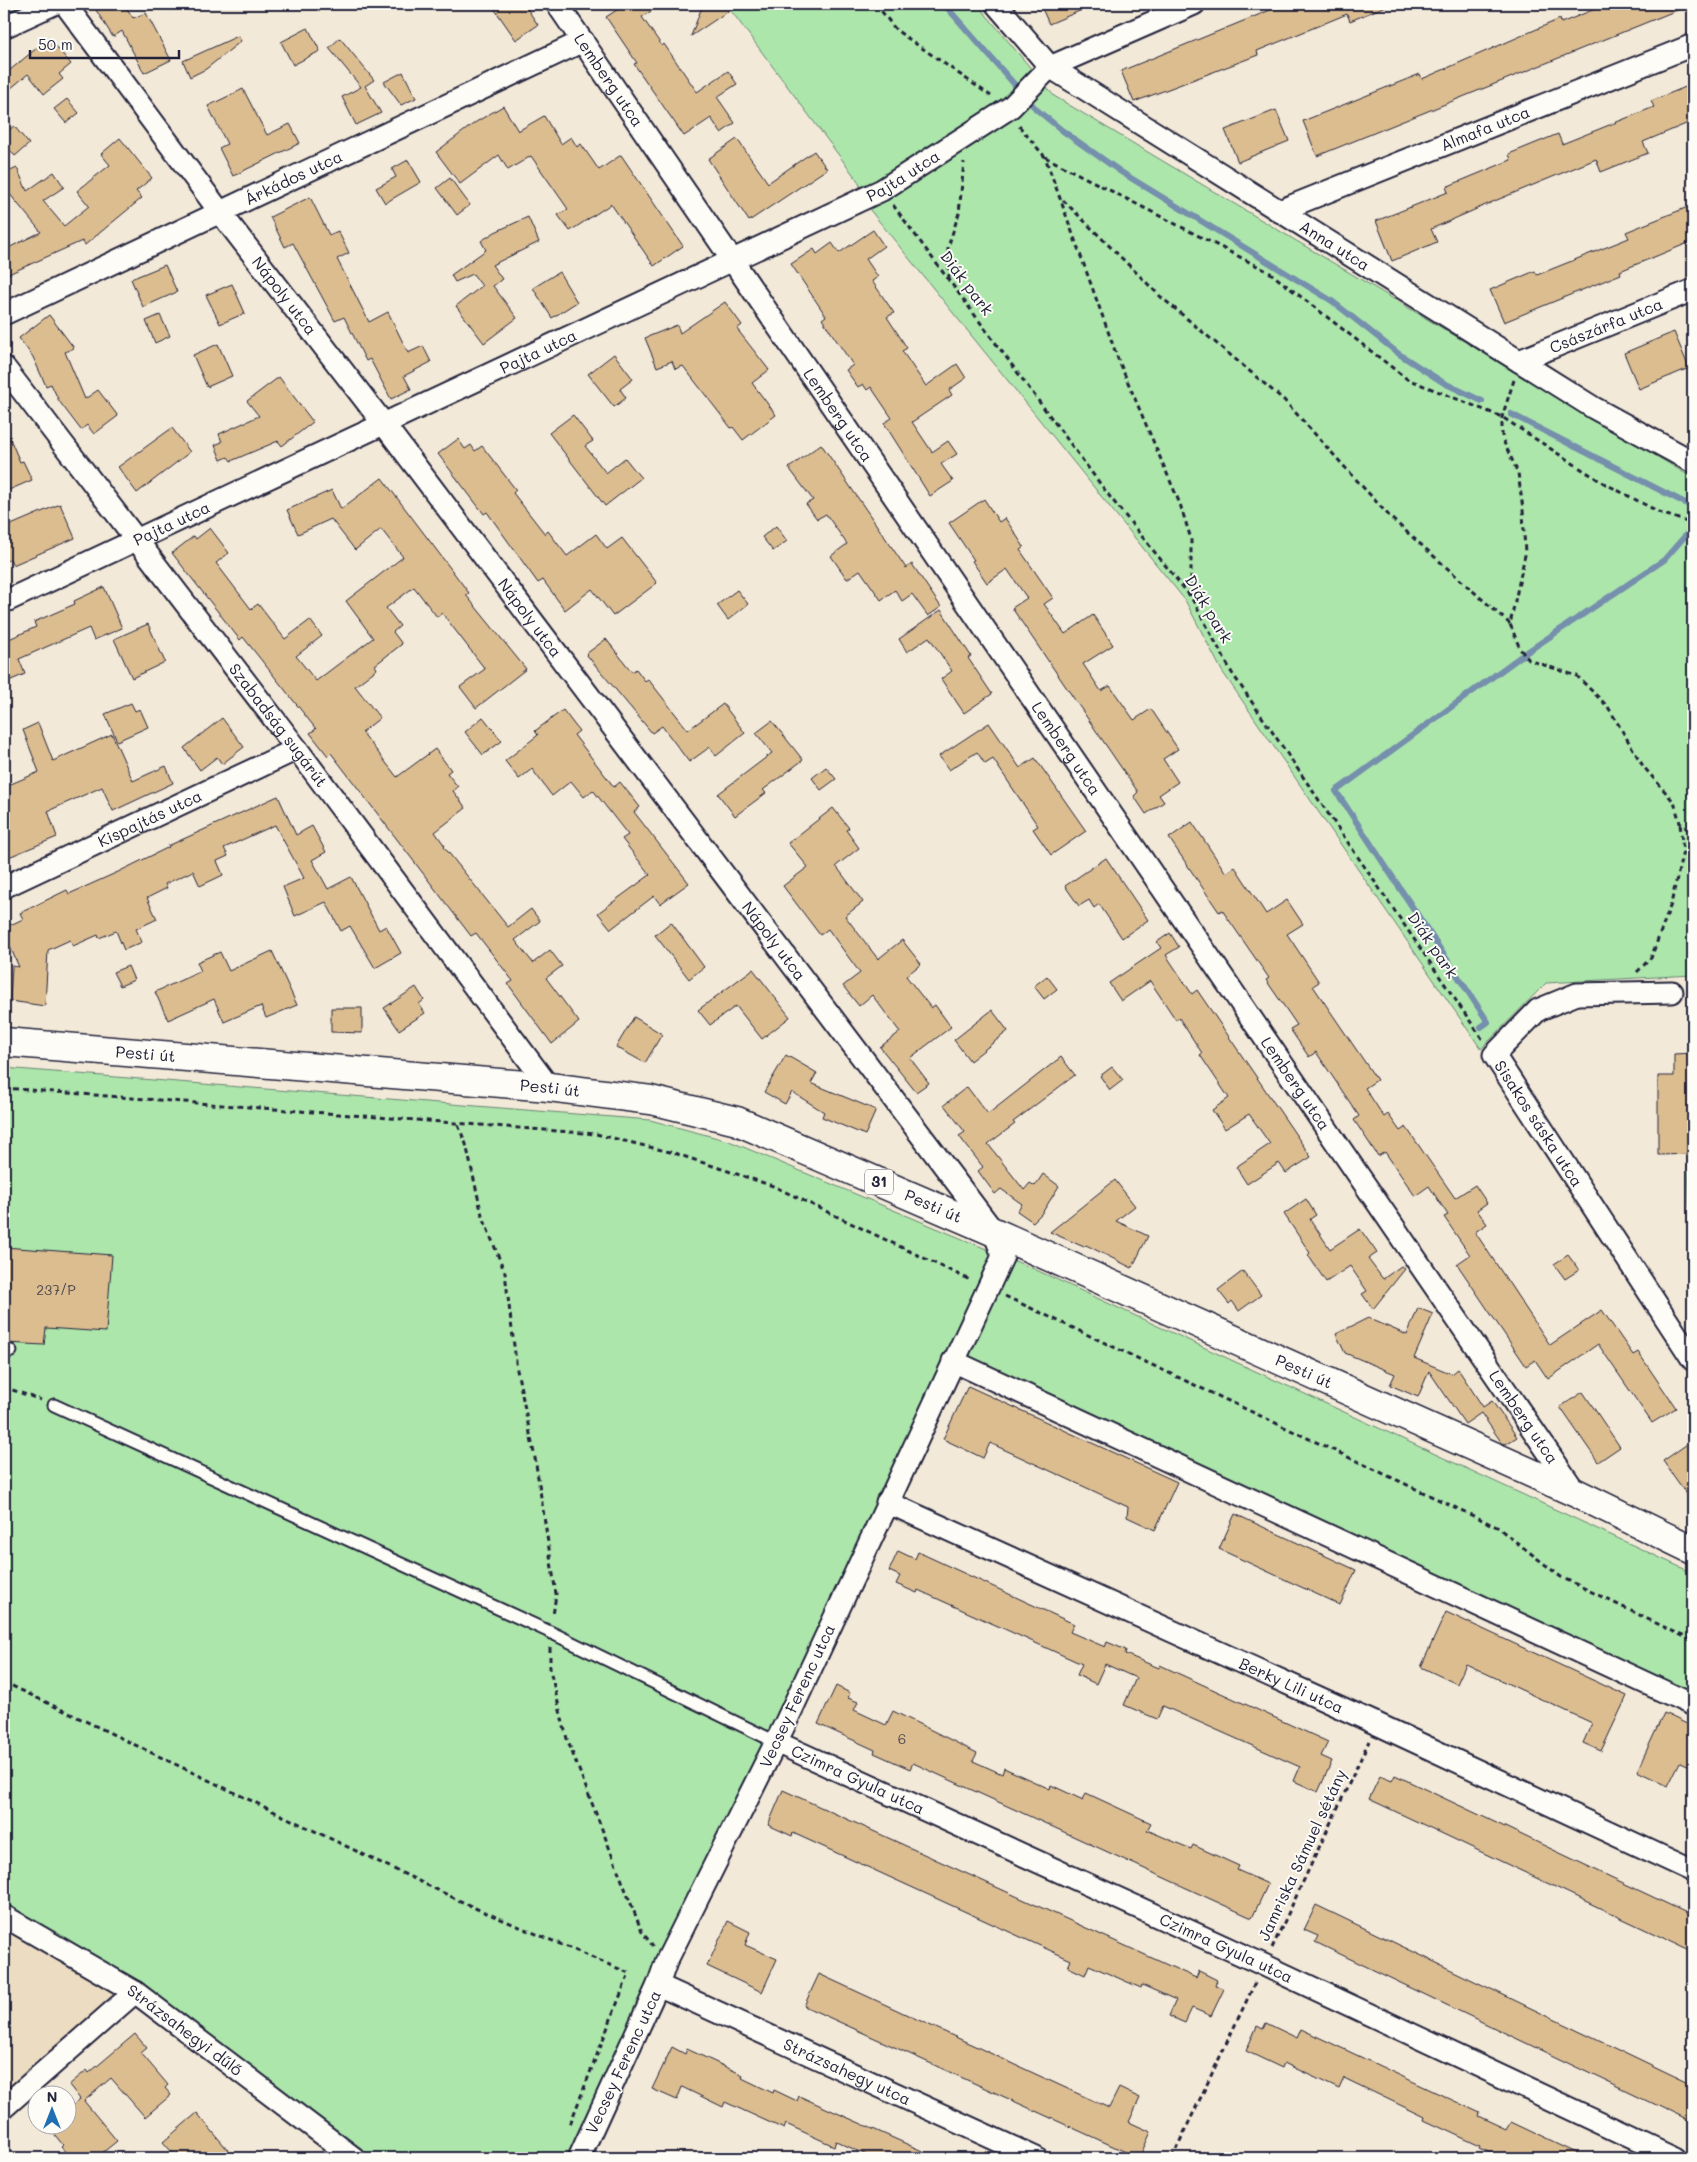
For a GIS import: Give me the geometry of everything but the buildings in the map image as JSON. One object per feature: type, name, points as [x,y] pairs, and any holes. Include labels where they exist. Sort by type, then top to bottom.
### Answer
[{"type":"main road","name":"Pesti út","points":[[4,1042],[549,1087],[651,1100],[737,1121],[994,1232],[1576,1493],[1693,1550]]},
{"type":"street","points":[[4,27],[54,4]]},
{"type":"street","name":"Nápoly utca","points":[[66,4],[220,212],[383,423],[994,1232]]},
{"type":"street","name":"Lemberg utca","points":[[557,4],[1576,1493]]},
{"type":"street","name":"Anna utca","points":[[996,4],[1048,70],[1594,408],[1693,462]]},
{"type":"street","name":"Pajta utca","points":[[4,602],[882,190],[962,140],[1008,108],[1048,70],[1194,4]]},
{"type":"street","name":"Árkádos utca","points":[[4,314],[582,41]]},
{"type":"street","name":"Almafa utca","points":[[1279,212],[1693,45]]},
{"type":"street","name":"Császárfa utca","points":[[1520,361],[1693,290]]},
{"type":"street","name":"Szabadság sugárút","points":[[4,368],[297,749],[549,1087]]},
{"type":"street","name":"Kispajtás utca","points":[[4,887],[297,749]]},
{"type":"street","name":"Sisakos sáska utca","points":[[1672,992],[1577,994],[1538,1010],[1494,1055],[1693,1360]]},
{"type":"street","name":"Vecsey Ferenc utca","points":[[579,2158],[658,1985],[666,1962],[776,1742],[887,1502],[989,1289],[1003,1256],[994,1232]]},
{"type":"street","points":[[954,1361],[1693,1705]]},
{"type":"street","name":"Berky Lili utca","points":[[887,1502],[1377,1724],[1693,1871]]},
{"type":"street","name":"Czimra Gyula utca","points":[[776,1742],[1264,1965],[1675,2158]]},
{"type":"street","name":"Strázsahegyi dűlő","points":[[4,1916],[135,1992],[354,2158]]},
{"type":"street","name":"Strázsahegy utca","points":[[658,1985],[1036,2158]]},
{"type":"street","points":[[4,2107],[135,1992]]},
{"type":"lane","points":[[54,1405],[550,1632],[776,1742]]},
{"type":"path","points":[[876,4],[896,30],[1008,108],[1045,156],[1118,359],[1191,539],[1191,597]]},
{"type":"path","points":[[949,279],[948,247],[959,214],[964,166],[962,140]]},
{"type":"path","points":[[1045,156],[1269,272],[1406,379],[1502,418],[1600,481],[1661,513],[1693,524]]},
{"type":"path","name":"Diák park","points":[[882,190],[1110,497],[1191,597],[1232,673],[1494,1055]]},
{"type":"path","points":[[1062,199],[1161,297],[1284,400],[1391,518],[1510,624],[1520,649],[1529,660],[1577,676],[1608,707],[1643,766],[1674,802],[1680,823],[1683,851],[1672,904],[1651,958],[1619,993]]},
{"type":"path","points":[[1510,624],[1525,554],[1523,509],[1518,473],[1502,438],[1502,418],[1520,361]]},
{"type":"path","points":[[1680,823],[1693,834]]},
{"type":"path","points":[[4,1088],[458,1125],[596,1134],[674,1152],[773,1186],[1498,1527],[1561,1577],[1693,1641]]},
{"type":"path","points":[[458,1125],[466,1144],[482,1215],[505,1273],[517,1370],[535,1458],[556,1594],[550,1632],[550,1670],[567,1739],[642,1932],[666,1962]]},
{"type":"path","points":[[4,1387],[54,1405]]},
{"type":"path","points":[[4,1682],[475,1908],[629,1973],[568,2130]]},
{"type":"path","name":"Jamriska Sámuel sétány","points":[[1172,2158],[1377,1724]]},
{"type":"shaded area","points":[[4,1916],[135,1992],[4,2104]]},
{"type":"green space","points":[[4,4],[33,4],[4,18]]},
{"type":"green space","points":[[726,4],[977,4],[1054,96],[1693,478],[1693,975],[1546,983],[1481,1049],[1222,671],[1185,600],[870,210],[858,181]]},
{"type":"green space","points":[[4,1068],[650,1120],[729,1141],[1034,1269],[1693,1573],[1693,1705],[954,1361],[579,2158],[354,2158],[135,1992],[4,1916]]},
{"type":"green space","points":[[1693,1157],[1693,1278],[1691,1278],[1688,1158]]},
{"type":"waterway","points":[[944,4],[1037,110],[1063,131],[1121,172],[1332,301],[1399,354],[1444,383],[1482,401]]},
{"type":"waterway","points":[[1511,414],[1693,507]]},
{"type":"waterway","points":[[1481,1027],[1488,1022],[1336,791],[1524,654],[1664,560],[1692,528]]}]
